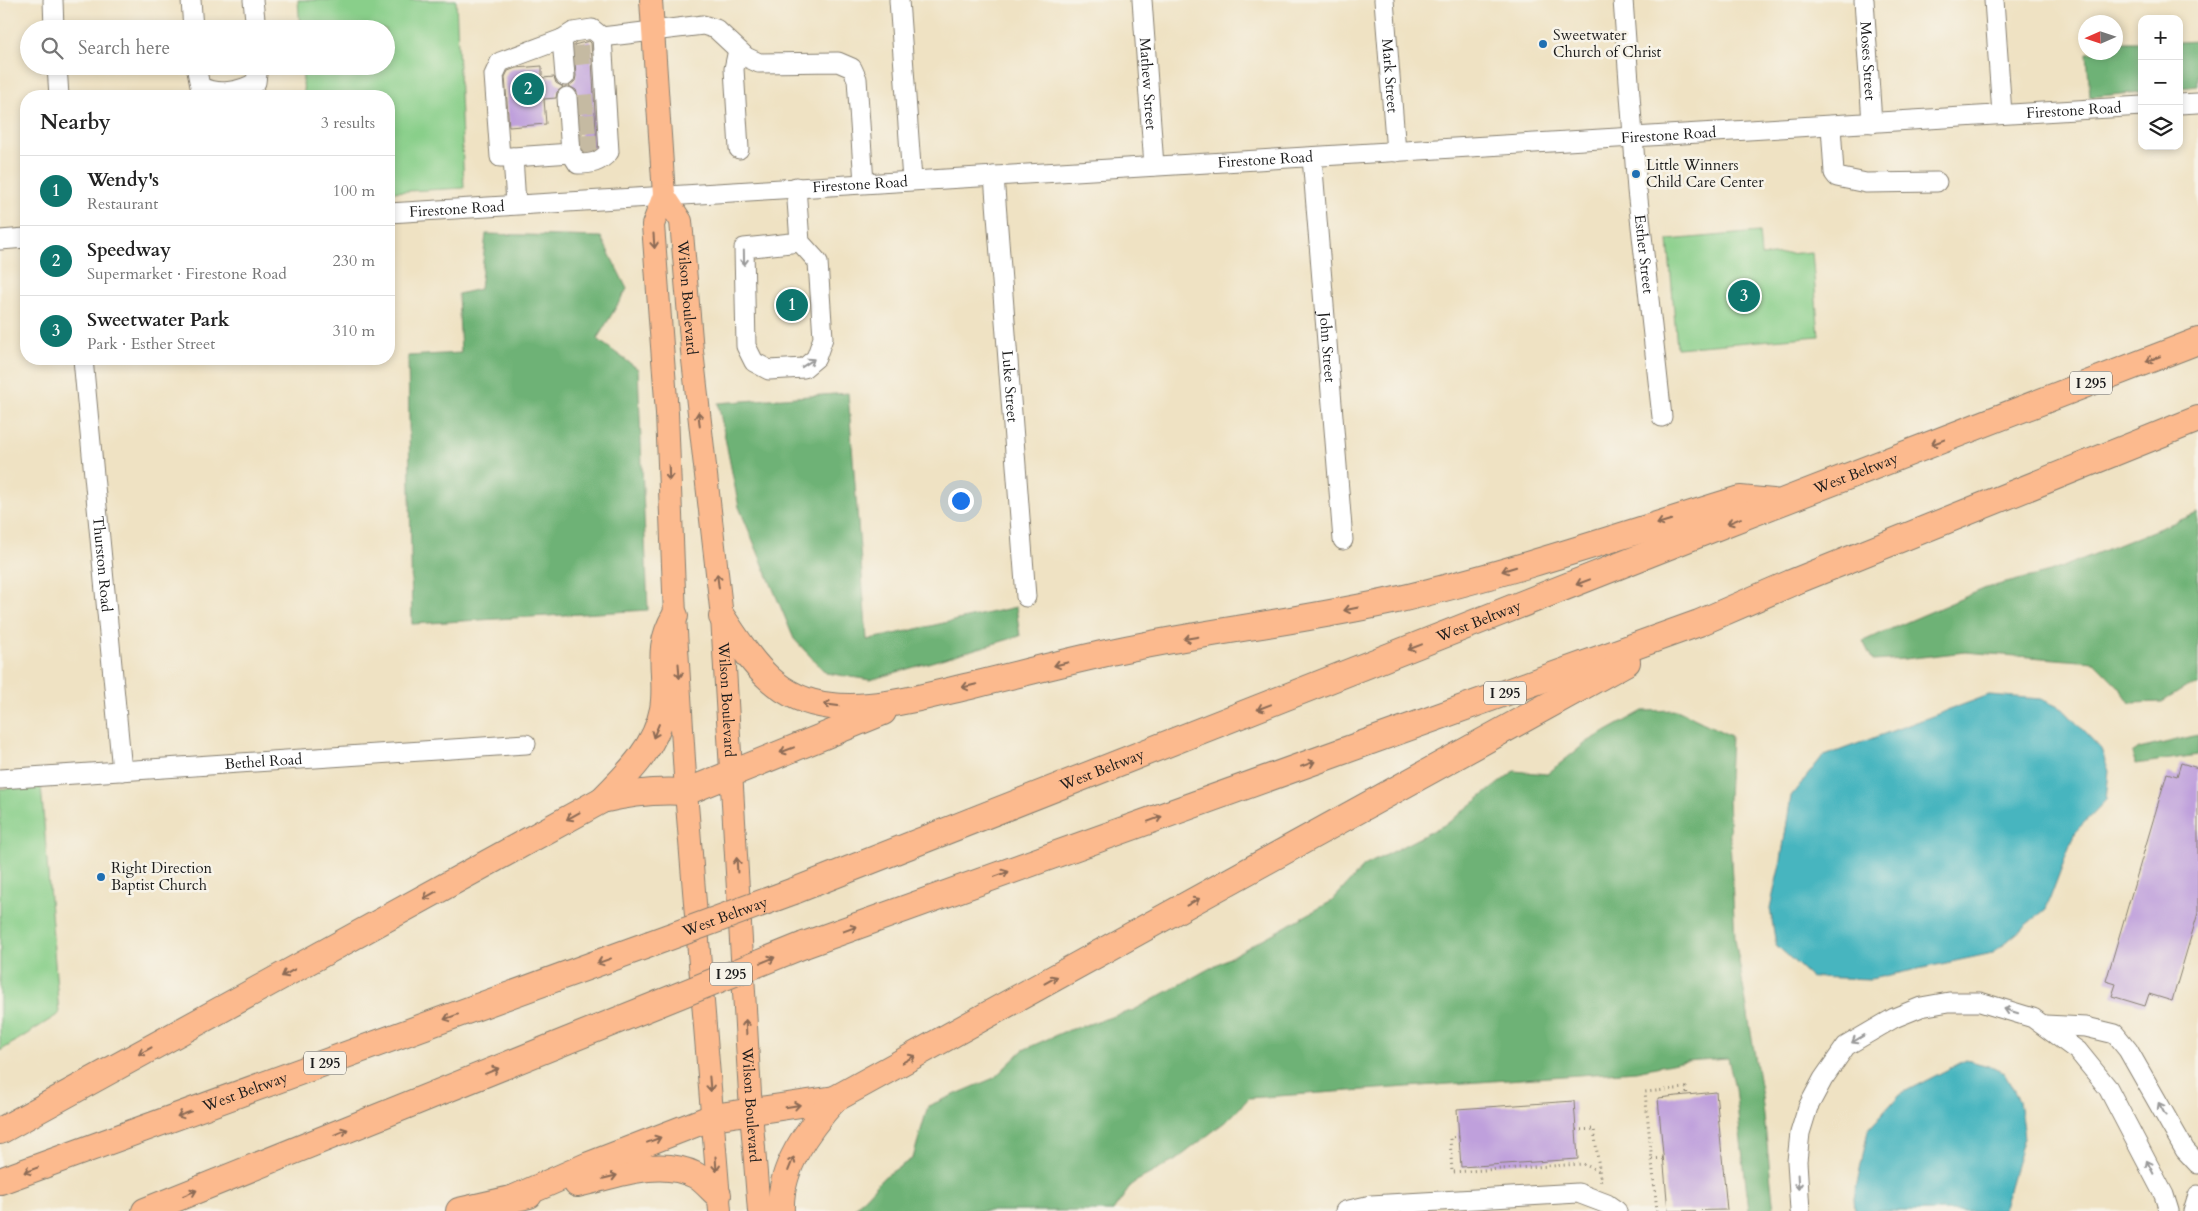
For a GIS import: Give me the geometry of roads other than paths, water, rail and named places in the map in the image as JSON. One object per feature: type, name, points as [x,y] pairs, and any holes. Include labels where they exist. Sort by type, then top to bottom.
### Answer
[{"type":"highway","name":"West Beltway","points":[[0,1181],[794,891],[1779,503],[2198,342]]},
{"type":"highway","name":"I 295","points":[[145,1211],[804,945],[1699,623],[1808,576],[2198,419]]},
{"type":"highway","points":[[0,1131],[602,800],[626,794],[669,790],[686,792],[750,764],[914,700],[1106,653],[1396,600],[1495,574],[1740,499],[1779,503]]},
{"type":"highway","points":[[602,800],[631,771],[650,745],[659,726],[663,708],[663,644],[675,616]]},
{"type":"highway","points":[[722,617],[761,672],[782,688],[806,700],[830,706],[853,706],[914,700]]},
{"type":"highway","points":[[782,1211],[781,1203],[788,1170],[795,1154],[811,1127],[836,1099],[1699,623]]},
{"type":"highway","points":[[512,1199],[589,1165],[713,1117],[836,1099]]},
{"type":"highway","points":[[459,1211],[646,1168],[666,1169],[696,1175],[719,1203]]},
{"type":"main road","name":"Wilson Boulevard","points":[[651,0],[664,195],[653,225],[667,413],[675,616],[686,792],[719,1203]]},
{"type":"main road","name":"Wilson Boulevard","points":[[664,195],[681,222],[692,351],[722,617],[751,1111],[759,1211]]},
{"type":"street","points":[[52,0],[53,20]]},
{"type":"street","points":[[191,0],[192,20]]},
{"type":"street","points":[[254,0],[255,20]]},
{"type":"street","points":[[899,0],[912,180]]},
{"type":"street","name":"Mathew Street","points":[[1142,0],[1154,166]]},
{"type":"street","name":"Mark Street","points":[[1384,0],[1396,152]]},
{"type":"street","name":"Esther Street","points":[[1623,0],[1633,136],[1662,417]]},
{"type":"street","name":"Moses Street","points":[[1864,0],[1872,123]]},
{"type":"street","points":[[1994,0],[2002,114]]},
{"type":"street","points":[[599,48],[653,31],[703,25],[716,30],[746,57],[759,63],[838,62],[852,68],[857,79],[864,183]]},
{"type":"street","points":[[565,76],[565,50],[573,32],[592,29],[599,48],[604,144],[609,152],[602,160],[593,164],[578,164],[573,148],[569,102]]},
{"type":"street","points":[[565,50],[500,62],[494,75],[500,157],[513,157],[573,148]]},
{"type":"street","points":[[738,50],[734,69],[739,149]]},
{"type":"street","points":[[58,75],[59,90]]},
{"type":"street","points":[[198,75],[200,86],[206,90]]},
{"type":"street","points":[[244,90],[256,82],[257,75]]},
{"type":"street","points":[[2183,104],[2198,103]]},
{"type":"street","name":"Firestone Road","points":[[395,213],[2138,106]]},
{"type":"street","points":[[1830,126],[1834,173],[1837,177],[1866,184],[1937,182]]},
{"type":"street","points":[[513,157],[516,204]]},
{"type":"street","name":"John Street","points":[[1312,157],[1343,540]]},
{"type":"street","name":"Luke Street","points":[[994,176],[1026,597]]},
{"type":"street","points":[[796,187],[800,242],[818,262],[823,338],[816,358],[804,368],[769,370],[754,362],[746,346],[744,248],[800,242]]},
{"type":"street","points":[[0,240],[20,238]]},
{"type":"street","name":"Thurston Road","points":[[84,365],[122,771]]},
{"type":"street","name":"Bethel Road","points":[[0,779],[526,744]]},
{"type":"street","points":[[1800,1211],[1797,1161],[1800,1133],[1808,1108],[1823,1078],[1846,1046],[1894,1018],[1920,1007],[1949,1002],[1980,1002],[2033,1018],[2078,1051],[2108,1088],[2164,1195],[2169,1211]]},
{"type":"street","points":[[2045,1026],[2086,1027],[2115,1034],[2128,1050],[2184,1150],[2198,1164]]},
{"type":"street","points":[[1345,1211],[1371,1205],[1578,1193],[1607,1204],[1617,1211]]},
{"type":"street","points":[[2193,1211],[2198,1195]]},
{"type":"water","points":[[1989,695],[2041,699],[2063,709],[2101,749],[2109,771],[2106,800],[2075,832],[2046,909],[1993,953],[1871,979],[1811,977],[1776,945],[1770,908],[1781,860],[1791,796],[1822,757]]},
{"type":"water","points":[[1966,1060],[1989,1066],[2004,1073],[2019,1100],[2024,1137],[2003,1211],[1855,1211],[1854,1198],[1868,1130],[1900,1094]]},
{"type":"tunnel","points":[[571,56],[593,54]]},
{"type":"tunnel","points":[[574,105],[597,103]]},
{"type":"tunnel","points":[[576,125],[598,123]]},
{"type":"tunnel","points":[[578,145],[600,144]]},
{"type":"place","name":"Sweetwater Church of Christ","points":[[1543,44]]},
{"type":"place","name":"Speedway","points":[[528,89]]},
{"type":"place","name":"Little Winners Child Care Center","points":[[1636,174]]},
{"type":"place","name":"Sweetwater Park","points":[[1744,296]]},
{"type":"place","name":"Wendy's","points":[[792,305]]},
{"type":"place","name":"Right Direction Baptist Church","points":[[101,877]]}]
